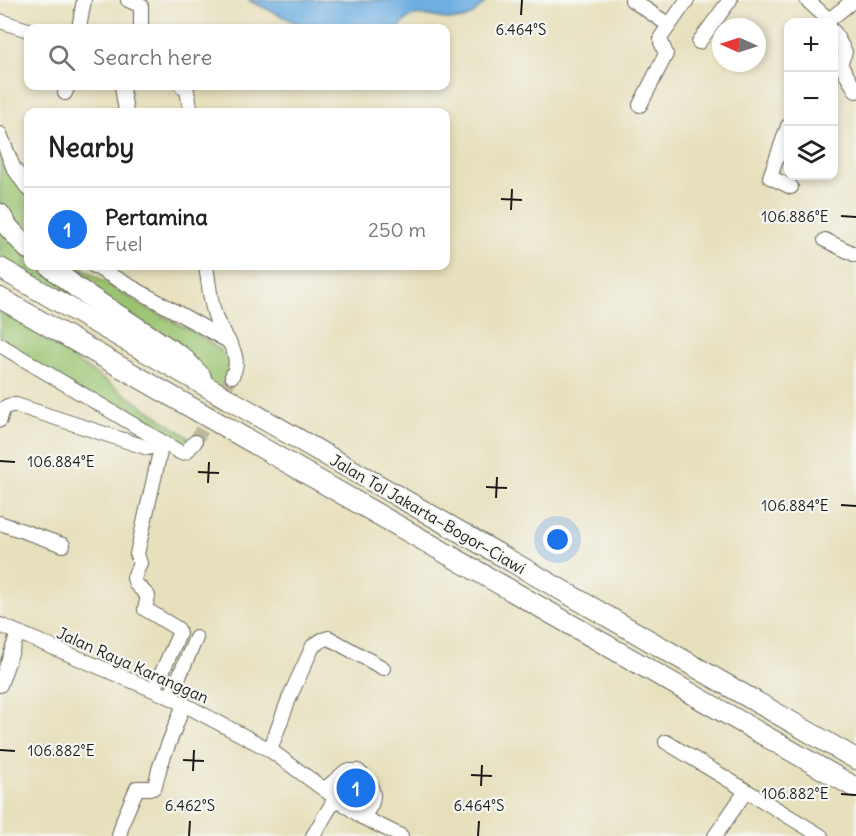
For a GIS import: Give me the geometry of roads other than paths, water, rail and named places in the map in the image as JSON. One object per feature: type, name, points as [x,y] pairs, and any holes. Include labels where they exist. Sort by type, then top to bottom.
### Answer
[{"type":"highway","points":[[0,214],[24,245]]},
{"type":"highway","name":"Jalan Tol Jakarta–Bogor–Ciawi","points":[[0,268],[856,759]]},
{"type":"highway","points":[[54,270],[77,288],[182,357],[216,393]]},
{"type":"highway","name":"Jalan Tol Jakarta–Bogor–Ciawi","points":[[0,298],[856,788]]},
{"type":"street","points":[[80,24],[84,0]]},
{"type":"street","points":[[128,0],[141,6],[141,24]]},
{"type":"street","points":[[632,0],[669,26]]},
{"type":"street","points":[[640,105],[666,54],[660,40],[687,0]]},
{"type":"street","points":[[699,42],[730,0]]},
{"type":"street","points":[[807,0],[824,18]]},
{"type":"street","points":[[837,18],[854,0]]},
{"type":"street","points":[[0,21],[24,29]]},
{"type":"street","points":[[838,39],[845,52],[838,63]]},
{"type":"street","points":[[838,68],[856,91]]},
{"type":"street","points":[[123,90],[125,108]]},
{"type":"street","points":[[186,90],[190,108]]},
{"type":"street","points":[[0,134],[13,167],[24,183]]},
{"type":"street","points":[[784,138],[769,174],[772,180],[791,187]]},
{"type":"street","points":[[825,240],[856,255]]},
{"type":"street","points":[[101,270],[228,341]]},
{"type":"street","points":[[207,270],[217,320],[232,346],[236,361],[236,370],[232,376]]},
{"type":"street","points":[[0,345],[162,443],[184,453],[195,442]]},
{"type":"street","points":[[0,420],[5,407],[9,404],[16,405],[148,448]]},
{"type":"street","points":[[154,690],[179,634],[178,629],[145,609],[148,596],[136,584],[134,578],[140,562],[137,554],[162,443]]},
{"type":"street","points":[[0,523],[63,545]]},
{"type":"street","name":"Jalan Raya Karanggan","points":[[0,625],[184,704],[270,750],[386,833],[401,836]]},
{"type":"street","points":[[0,686],[18,633]]},
{"type":"street","points":[[170,697],[196,638]]},
{"type":"street","points":[[270,750],[290,696],[313,646],[329,638],[383,668]]},
{"type":"street","points":[[119,836],[137,788],[155,786],[160,766],[184,704]]},
{"type":"street","points":[[666,742],[821,836]]},
{"type":"street","points":[[313,836],[331,793],[346,771],[358,771],[368,781],[373,796],[370,809],[362,817]]},
{"type":"street","points":[[715,836],[746,791]]},
{"type":"water","points":[[248,0],[487,0],[472,15],[456,20],[421,15],[413,16],[403,24],[299,24]]},
{"type":"tunnel","points":[[195,442],[232,376]]},
{"type":"place","name":"Pertamina","points":[[356,788]]}]
